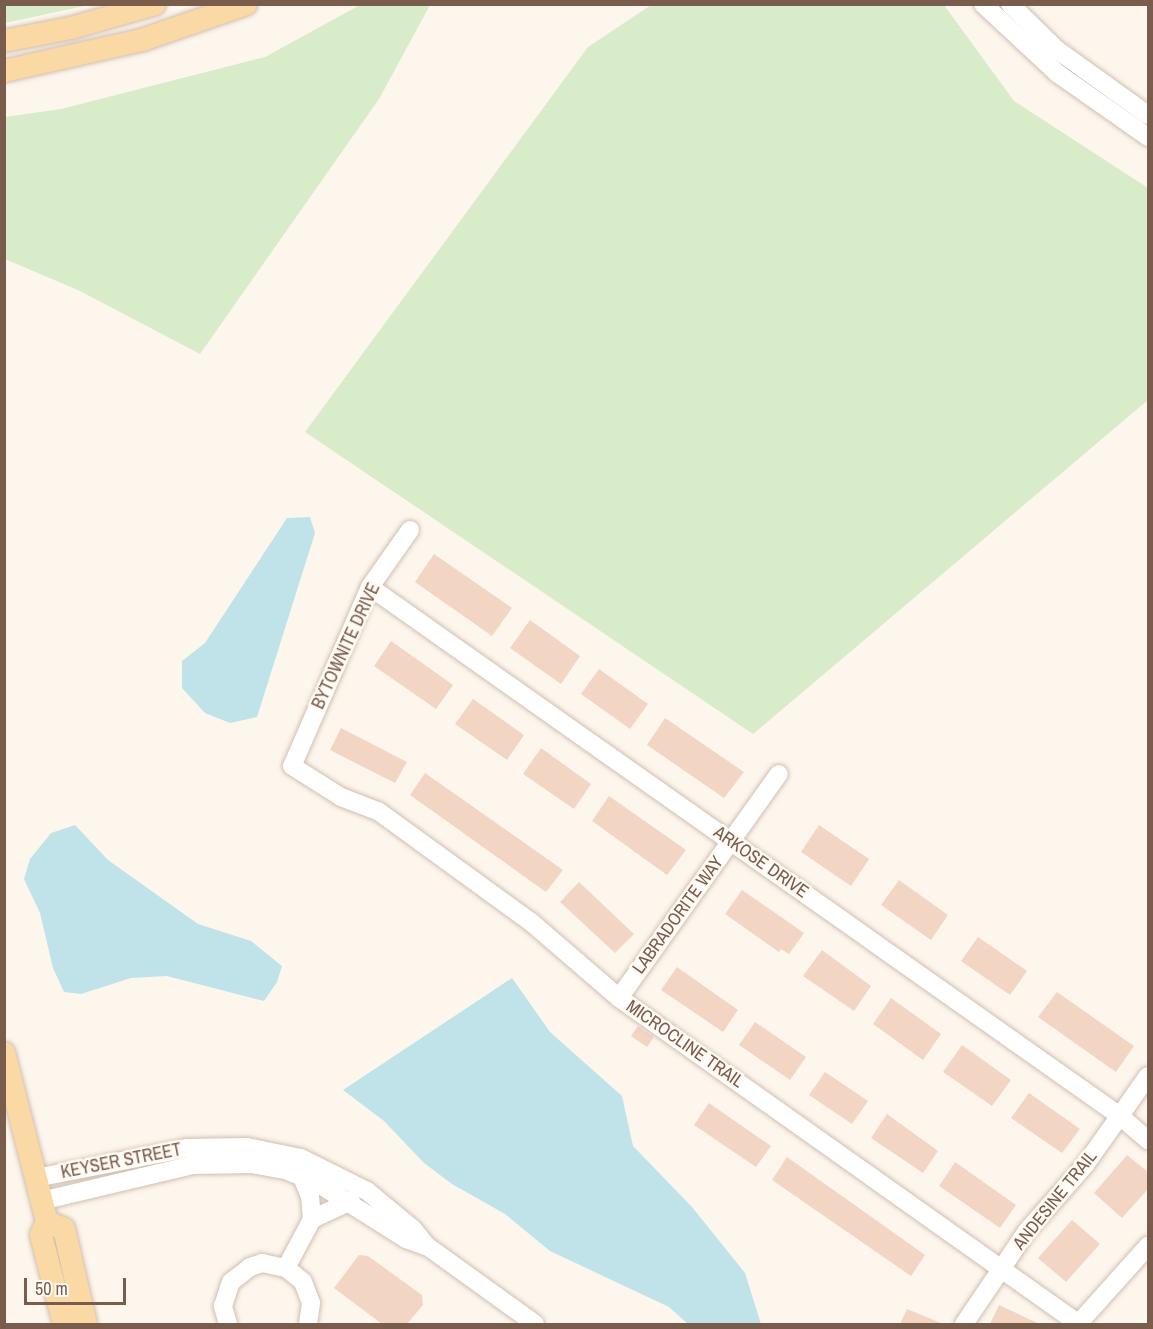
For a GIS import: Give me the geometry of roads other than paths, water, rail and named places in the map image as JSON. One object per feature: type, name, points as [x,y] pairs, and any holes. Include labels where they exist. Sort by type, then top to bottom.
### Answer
[{"type":"main road","points":[[4,41],[71,28],[155,4]]},
{"type":"main road","points":[[4,71],[142,40],[246,4]]},
{"type":"main road","points":[[4,1053],[44,1211],[41,1235],[64,1324]]},
{"type":"main road","points":[[44,1211],[64,1229],[86,1324]]},
{"type":"street","points":[[983,4],[1057,73],[1149,137]]},
{"type":"street","points":[[1010,4],[1056,49],[1149,115]]},
{"type":"street","name":"BYTOWNITE DRIVE","points":[[292,766],[370,587],[410,530]]},
{"type":"street","name":"ARKOSE DRIVE","points":[[370,587],[1120,1116],[1149,1140]]},
{"type":"street","name":"MICROCLINE TRAIL","points":[[292,766],[341,797],[378,811],[531,922],[620,998],[1078,1324]]},
{"type":"street","name":"LABRADORITE WAY","points":[[620,998],[779,774]]},
{"type":"street","name":"ANDESINE TRAIL","points":[[964,1324],[1027,1232],[1085,1165],[1149,1076]]},
{"type":"street","name":"KEYSER STREET","points":[[36,1178],[159,1150],[228,1146],[267,1150],[310,1161],[354,1183],[413,1229],[427,1246],[535,1324]]},
{"type":"street","name":"KEYSER STREET","points":[[44,1211],[193,1164],[250,1164],[301,1175],[351,1202],[406,1239],[427,1246]]},
{"type":"street","points":[[286,1268],[312,1219],[310,1196],[301,1175]]},
{"type":"street","points":[[312,1219],[351,1202]]},
{"type":"street","points":[[1078,1324],[1149,1246]]},
{"type":"street","points":[[228,1324],[225,1293],[239,1273],[262,1263],[286,1268],[309,1292],[308,1324]]},
{"type":"water","points":[[310,517],[315,533],[257,717],[230,723],[205,713],[182,688],[182,661],[205,643],[287,518]]},
{"type":"water","points":[[75,825],[108,860],[198,924],[251,941],[282,966],[277,982],[264,1001],[167,976],[131,978],[81,994],[64,992],[53,968],[40,913],[24,879],[30,859],[51,833]]},
{"type":"water","points":[[512,978],[550,1032],[622,1096],[633,1146],[692,1207],[745,1273],[761,1324],[688,1324],[669,1307],[550,1251],[505,1214],[452,1184],[424,1163],[384,1121],[343,1090]]}]
